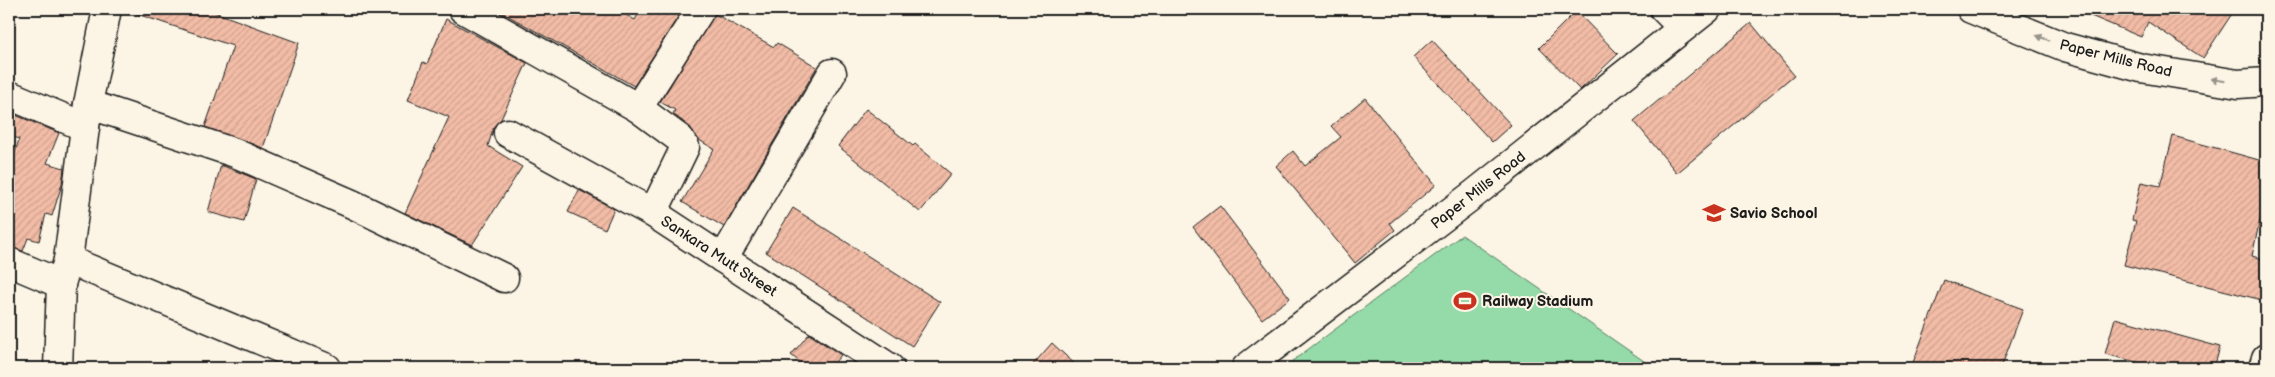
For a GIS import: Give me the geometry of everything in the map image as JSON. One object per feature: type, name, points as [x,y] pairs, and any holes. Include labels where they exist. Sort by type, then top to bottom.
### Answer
[{"type":"street","points":[[58,368],[65,272],[86,116],[107,9]]},
{"type":"street","name":"Sankara Mutt Street","points":[[463,9],[638,108],[680,139],[685,147],[653,213],[890,368]]},
{"type":"street","points":[[638,108],[701,9]]},
{"type":"street","name":"Paper Mills Road","points":[[1246,368],[1474,194],[1673,18],[1707,9]]},
{"type":"street","name":"Paper Mills Road","points":[[1971,9],[2065,47],[2141,68],[2238,84],[2266,82]]},
{"type":"street","points":[[723,259],[832,73]]},
{"type":"street","points":[[9,95],[235,153],[352,204],[504,278]]},
{"type":"street","points":[[508,133],[653,213]]},
{"type":"street","points":[[9,262],[65,272],[327,368]]},
{"type":"street","points":[[2263,368],[2266,358]]},
{"type":"green space","name":"Railway Stadium","points":[[1462,235],[1654,368],[1283,368]]},
{"type":"building","points":[[135,9],[206,9],[299,43],[263,148],[205,127],[233,46],[134,13]]},
{"type":"building","points":[[496,9],[616,9],[635,20],[641,9],[683,9],[634,86]]},
{"type":"building","points":[[2074,9],[2235,9],[2203,58],[2148,22],[2141,37]]},
{"type":"building","points":[[1576,11],[1618,54],[1580,90],[1539,48]]},
{"type":"building","points":[[715,14],[774,47],[777,43],[817,67],[724,227],[682,202],[714,149],[699,140],[690,127],[673,114],[675,110],[660,102]]},
{"type":"building","points":[[446,19],[527,63],[501,119],[494,126],[488,146],[522,167],[472,245],[405,213],[449,117],[408,100],[423,62],[427,64]]},
{"type":"building","points":[[1751,23],[1794,75],[1677,173],[1634,121]]},
{"type":"building","points":[[1432,40],[1511,125],[1492,142],[1413,57]]},
{"type":"building","points":[[1365,98],[1436,185],[1390,223],[1395,230],[1355,263],[1276,166],[1293,151],[1305,166],[1341,137],[1331,126]]},
{"type":"building","points":[[866,109],[913,146],[915,144],[951,174],[920,212],[838,146]]},
{"type":"building","points":[[13,114],[59,133],[47,163],[64,168],[62,184],[52,216],[46,214],[39,241],[28,238],[23,251],[9,247],[9,173],[19,139],[9,135],[9,125]]},
{"type":"building","points":[[2173,136],[2266,162],[2266,207],[2263,206],[2252,256],[2266,260],[2266,301],[2124,265],[2136,221],[2132,220],[2141,182],[2160,186]]},
{"type":"building","points":[[221,165],[256,179],[244,222],[208,212]]},
{"type":"building","points":[[579,190],[614,209],[605,229],[568,212]]},
{"type":"building","points":[[1220,206],[1290,298],[1262,319],[1193,227]]},
{"type":"building","points":[[793,208],[940,302],[912,346],[766,252]]},
{"type":"building","points":[[1944,280],[2023,309],[2001,368],[1911,368]]},
{"type":"building","points":[[2115,318],[2220,347],[2214,368],[2160,368],[2105,354]]},
{"type":"building","points":[[809,334],[841,355],[830,368],[807,368],[791,355]]},
{"type":"building","points":[[1052,343],[1079,368],[1030,368]]},
{"type":"place","name":"Savio School","points":[[1714,213]]},
{"type":"place","name":"Railway Stadium","points":[[1465,301]]}]
